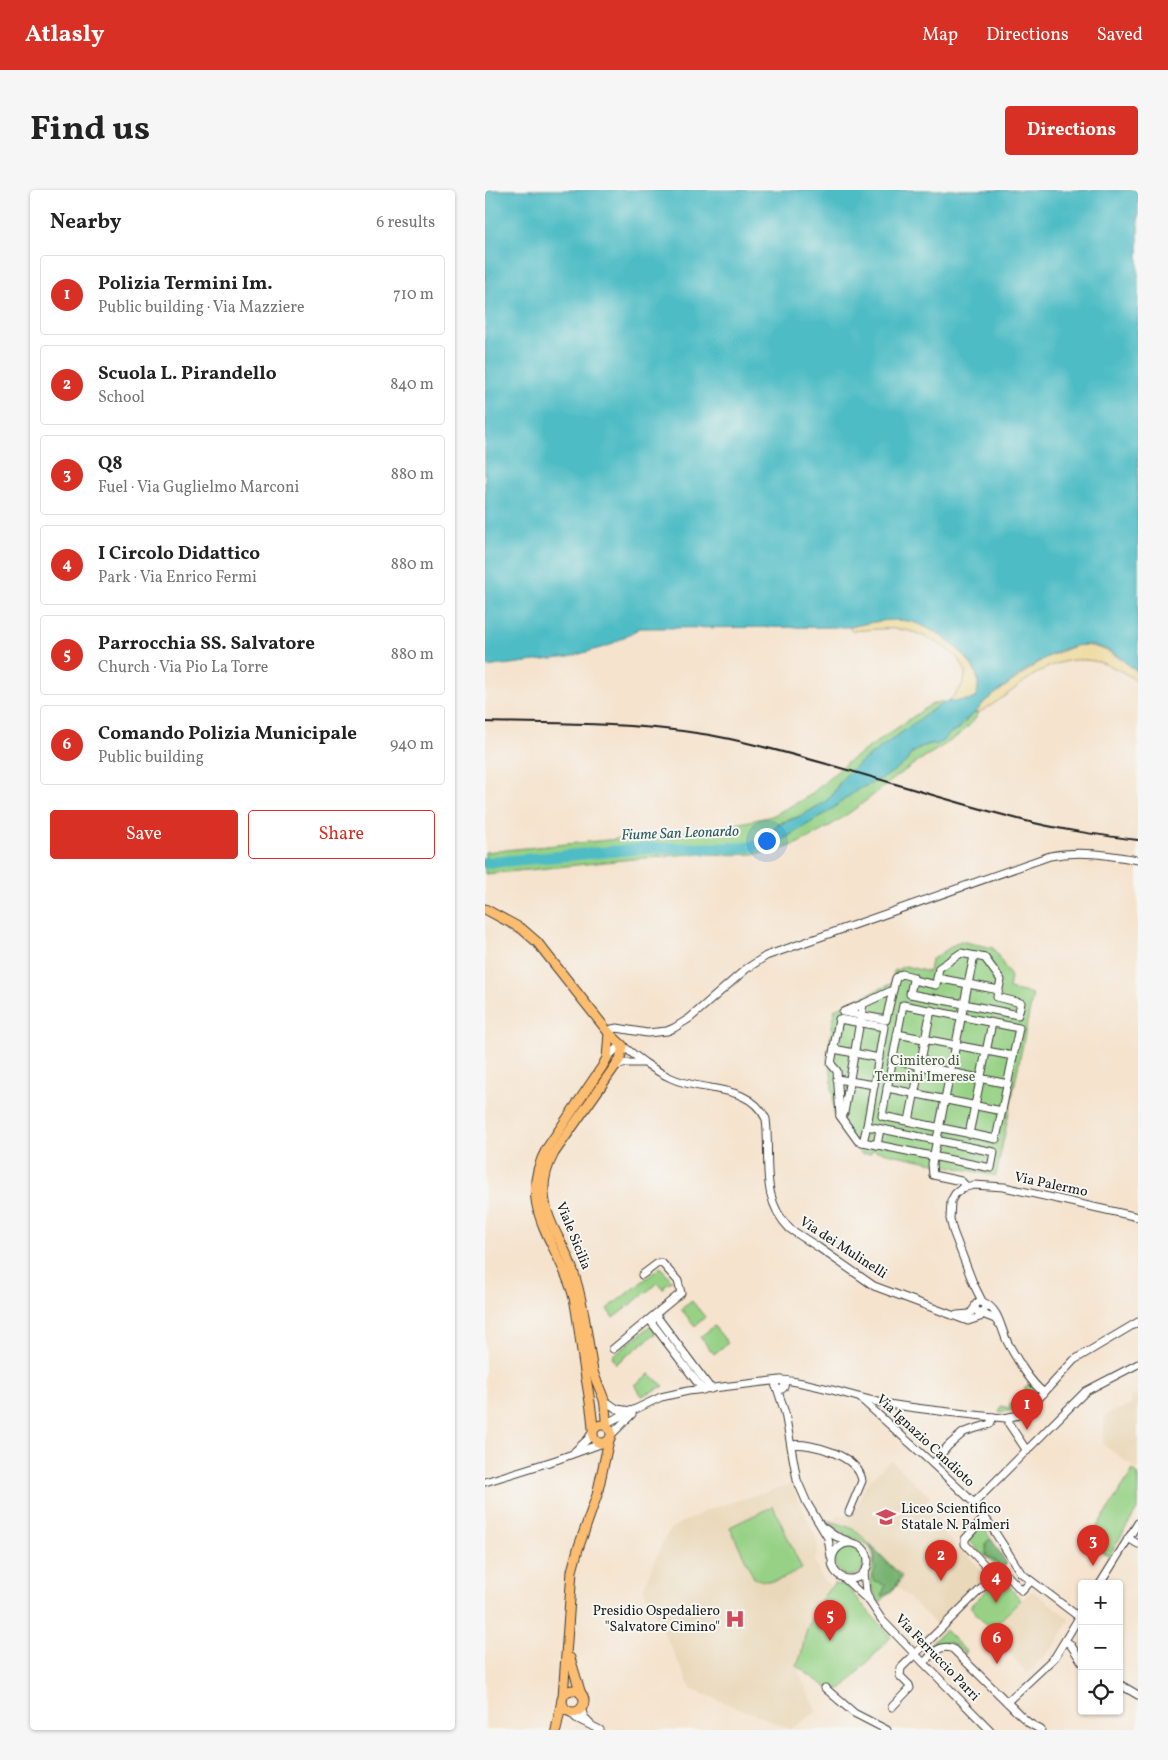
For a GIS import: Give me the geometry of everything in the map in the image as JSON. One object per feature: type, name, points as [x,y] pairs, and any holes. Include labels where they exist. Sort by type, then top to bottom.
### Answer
[{"type":"main road","points":[[485,909],[522,929],[537,942],[609,1033],[623,1046]]},
{"type":"main road","points":[[607,1058],[609,1033]]},
{"type":"main road","name":"Viale Sicilia","points":[[607,1058],[539,1162],[535,1186],[540,1218],[558,1253],[574,1299],[600,1438],[610,1430],[605,1425],[604,1400],[594,1372],[581,1297],[565,1249],[551,1224],[545,1207],[543,1193],[547,1165],[553,1153],[620,1059],[623,1046]]},
{"type":"main road","points":[[557,1730],[584,1701],[572,1668],[567,1628],[572,1572],[597,1495],[601,1473],[600,1438],[597,1426],[605,1425]]},
{"type":"main road","points":[[600,1438],[601,1473]]},
{"type":"main road","points":[[557,1730],[563,1699],[568,1648]]},
{"type":"main road","points":[[573,1713],[563,1705],[563,1699],[571,1690],[581,1694]]},
{"type":"street","points":[[609,1033],[611,1029],[617,1028],[647,1033],[674,1028],[690,1018],[746,969],[766,956],[1050,856],[1065,853],[1094,853],[1138,860]]},
{"type":"street","points":[[867,1126],[994,1152],[991,1168],[858,1141],[840,1116],[837,1071],[831,1064],[839,1018],[886,1020],[896,978],[903,974],[913,977],[913,980],[936,985],[939,968],[961,953],[985,958],[1001,980],[997,997],[1021,1003],[1018,1015],[910,994],[913,980]]},
{"type":"street","points":[[974,956],[932,1164],[933,1175],[961,1181],[966,1186],[958,1191],[949,1205],[953,1232],[981,1307],[1002,1326]]},
{"type":"street","points":[[937,978],[999,990]]},
{"type":"street","points":[[863,1142],[884,1027],[843,1012],[893,990]]},
{"type":"street","points":[[840,1116],[844,1113],[863,1004]]},
{"type":"street","points":[[903,1005],[931,1010],[1019,1028],[996,1139],[882,1116],[903,1005]]},
{"type":"street","points":[[909,1121],[931,1010]]},
{"type":"street","points":[[969,1134],[992,1023]]},
{"type":"street","points":[[897,1034],[1013,1056]]},
{"type":"street","points":[[607,1058],[616,1049],[623,1046]]},
{"type":"street","name":"Via dei Mulinelli","points":[[623,1046],[644,1063],[672,1079],[687,1084],[731,1092],[747,1098],[755,1104],[766,1120],[768,1183],[776,1210],[790,1230],[874,1286],[950,1315],[966,1315],[981,1307]]},
{"type":"street","points":[[834,1049],[879,1058]]},
{"type":"street","points":[[892,1060],[1007,1084]]},
{"type":"street","points":[[615,1066],[627,1063],[644,1063]]},
{"type":"street","points":[[837,1079],[874,1085]]},
{"type":"street","points":[[887,1088],[1002,1111]]},
{"type":"street","points":[[877,1145],[880,1129]]},
{"type":"street","name":"Via Palermo","points":[[966,1186],[1004,1187],[1138,1217]]},
{"type":"street","points":[[613,1348],[681,1294],[678,1281],[663,1262],[642,1275]]},
{"type":"street","points":[[981,1307],[993,1310],[999,1317],[1008,1344],[1036,1387],[1044,1393]]},
{"type":"street","points":[[653,1318],[652,1323],[707,1389]]},
{"type":"street","points":[[605,1425],[661,1397],[752,1384],[806,1384],[858,1397],[930,1410],[1009,1418],[1019,1415],[1030,1408],[1074,1360],[1138,1322]]},
{"type":"street","points":[[974,1504],[1086,1391],[1138,1364]]},
{"type":"street","points":[[781,1385],[797,1480],[807,1504],[828,1538],[831,1563],[834,1571],[870,1602]]},
{"type":"street","name":"Via Ignazio Candioto","points":[[858,1397],[878,1413],[974,1504],[985,1517],[1018,1569],[1031,1582],[1078,1613]]},
{"type":"street","points":[[604,1400],[610,1406],[617,1409],[625,1411],[637,1409]]},
{"type":"street","points":[[878,1413],[876,1405],[883,1402]]},
{"type":"street","points":[[485,1482],[570,1455],[622,1423],[637,1409]]},
{"type":"street","points":[[933,1464],[948,1446],[964,1432],[990,1424],[993,1417]]},
{"type":"street","points":[[1009,1418],[1009,1424],[1027,1451]]},
{"type":"street","points":[[570,1455],[582,1446],[600,1438]]},
{"type":"street","points":[[791,1445],[801,1443],[833,1452],[842,1457],[859,1472],[862,1481],[849,1512]]},
{"type":"street","points":[[985,1517],[966,1537],[964,1542],[990,1571],[1008,1576],[1022,1591],[1031,1582]]},
{"type":"street","points":[[1102,1580],[1138,1523]]},
{"type":"street","points":[[821,1527],[835,1536],[862,1547],[868,1556],[864,1572],[866,1592],[870,1602]]},
{"type":"street","points":[[1128,1538],[1138,1544]]},
{"type":"street","points":[[831,1557],[837,1548],[846,1543],[851,1543]]},
{"type":"street","points":[[845,1579],[856,1578],[864,1572]]},
{"type":"street","points":[[892,1706],[909,1690],[909,1685],[900,1676],[900,1670],[996,1574]]},
{"type":"street","name":"Via Ferruccio Parri","points":[[870,1602],[883,1620],[990,1730]]},
{"type":"street","points":[[1007,1702],[1055,1658],[1078,1620]]},
{"type":"street","points":[[1065,1642],[1070,1644],[1078,1657]]},
{"type":"street","points":[[924,1663],[939,1648],[949,1647],[953,1649],[1029,1723],[1041,1730]]},
{"type":"street","points":[[1123,1686],[1138,1695]]},
{"type":"street","points":[[825,1688],[855,1713],[887,1730]]},
{"type":"street","points":[[573,1713],[584,1717],[597,1728]]},
{"type":"street","points":[[573,1713],[597,1728]]},
{"type":"shaded area","points":[[1138,1393],[1138,1470],[1103,1444],[1105,1415],[1131,1405],[1131,1397]]},
{"type":"shaded area","points":[[891,1460],[930,1497],[923,1506],[947,1529],[943,1533],[955,1544],[951,1548],[956,1552],[959,1548],[988,1576],[937,1625],[897,1586],[902,1576],[854,1529],[835,1523],[837,1514],[852,1516],[867,1483]]},
{"type":"shaded area","name":"Presidio Ospedaliero \"Salvatore Cimino\"","points":[[792,1484],[816,1538],[818,1549],[814,1560],[823,1580],[831,1586],[820,1601],[805,1636],[802,1655],[796,1666],[817,1712],[791,1729],[691,1689],[643,1589],[663,1541],[671,1528],[710,1509]]},
{"type":"shaded area","points":[[1032,1590],[1068,1618],[1069,1621],[1057,1643],[1027,1674],[990,1630]]},
{"type":"green space","points":[[947,702],[939,705],[853,768],[826,801],[803,815],[782,822],[766,839],[747,845],[772,846],[828,812],[857,790],[886,776],[906,762],[911,754],[921,747],[943,741],[950,733],[959,729],[972,714],[979,713],[973,722],[957,737],[911,766],[823,830],[791,846],[764,853],[678,855],[485,874],[485,852],[710,830],[772,816],[809,796],[845,764],[930,705]]},
{"type":"green space","name":"Cimitero di Termini Imerese","points":[[960,941],[993,948],[1011,977],[1009,989],[1033,994],[996,1176],[872,1150],[870,1154],[861,1154],[834,1117],[831,1071],[827,1059],[835,1009],[891,984],[894,971],[905,966],[929,972],[931,960]]},
{"type":"green space","points":[[661,1267],[672,1281],[666,1284],[663,1289],[658,1283],[613,1318],[607,1309]]},
{"type":"green space","points":[[692,1301],[705,1317],[695,1326],[681,1309]]},
{"type":"green space","points":[[651,1326],[656,1333],[616,1364],[612,1356]]},
{"type":"green space","points":[[714,1326],[728,1343],[714,1354],[700,1337]]},
{"type":"green space","points":[[649,1374],[664,1386],[642,1396],[635,1385]]},
{"type":"green space","points":[[1030,1383],[1033,1390],[1032,1396],[1025,1404],[1010,1411],[999,1412],[1001,1406],[1009,1408],[1010,1404],[1018,1406],[1019,1401],[1023,1402],[1024,1395],[1026,1395],[1025,1387]]},
{"type":"green space","points":[[1133,1470],[1138,1474],[1138,1508],[1109,1556],[1087,1542]]},
{"type":"green space","points":[[773,1506],[802,1569],[779,1580],[768,1581],[754,1578],[730,1527]]},
{"type":"green space","points":[[828,1520],[854,1529],[902,1576],[897,1586],[880,1602],[871,1586],[874,1560],[870,1547],[843,1533]]},
{"type":"green space","points":[[982,1525],[1007,1564],[1002,1569],[981,1553],[969,1540]]},
{"type":"green space","points":[[988,1540],[992,1540],[1006,1563],[1004,1566],[1000,1566],[996,1561],[986,1556],[986,1543]]},
{"type":"green space","points":[[850,1546],[861,1550],[865,1561],[861,1572],[850,1576],[839,1572],[835,1561],[839,1550]]},
{"type":"green space","points":[[870,1546],[900,1576],[896,1586],[884,1596],[882,1596],[885,1585],[874,1581],[872,1576],[876,1568],[874,1566],[875,1556]]},
{"type":"green space","points":[[1001,1577],[1021,1600],[990,1630],[970,1606]]},
{"type":"green space","points":[[834,1584],[846,1586],[891,1637],[845,1686],[834,1692],[796,1666],[813,1615],[824,1595]]},
{"type":"green space","points":[[945,1630],[967,1652],[965,1654],[954,1645],[946,1642],[937,1644],[926,1652],[924,1650]]},
{"type":"sand","points":[[892,620],[919,624],[952,644],[971,664],[977,676],[978,688],[974,699],[947,702],[961,687],[965,677],[964,669],[960,661],[952,653],[933,640],[905,630],[851,631],[850,627],[875,621]]},
{"type":"sand","points":[[1077,645],[1103,649],[1117,656],[1138,672],[1138,682],[1113,667],[1101,663],[1089,660],[1064,662],[1037,673],[980,712],[972,714],[984,702],[1045,658]]},
{"type":"water","points":[[485,190],[1138,190],[1138,672],[1115,654],[1099,647],[1084,645],[1053,654],[1023,672],[984,702],[977,711],[962,723],[959,729],[950,733],[943,741],[936,745],[933,743],[921,747],[911,754],[906,762],[885,777],[857,790],[828,812],[772,846],[748,851],[741,848],[766,839],[777,825],[803,815],[826,801],[832,796],[842,779],[853,768],[939,705],[947,702],[974,699],[978,687],[976,674],[969,661],[946,639],[932,630],[907,621],[893,620],[850,627],[640,628],[608,646],[569,657],[485,667]]},
{"type":"waterway","name":"Fiume San Leonardo","points":[[485,863],[648,848],[741,848],[755,846]]},
{"type":"railway","points":[[485,722],[608,725],[700,733],[804,757],[1036,824],[1138,840]]},
{"type":"place","name":"Polizia Termini Im.","points":[[1027,1430]]},
{"type":"place","name":"Liceo Scientifico Statale N. Palmeri","points":[[886,1517]]},
{"type":"place","name":"Q8","points":[[1093,1566]]},
{"type":"place","name":"Scuola L. Pirandello","points":[[941,1581]]},
{"type":"place","name":"I Circolo Didattico","points":[[996,1603]]},
{"type":"place","name":"Presidio Ospedaliero \"Salvatore Cimino\"","points":[[735,1619]]},
{"type":"place","name":"Parrocchia SS. Salvatore","points":[[830,1641]]},
{"type":"place","name":"Comando Polizia Municipale","points":[[997,1664]]}]
